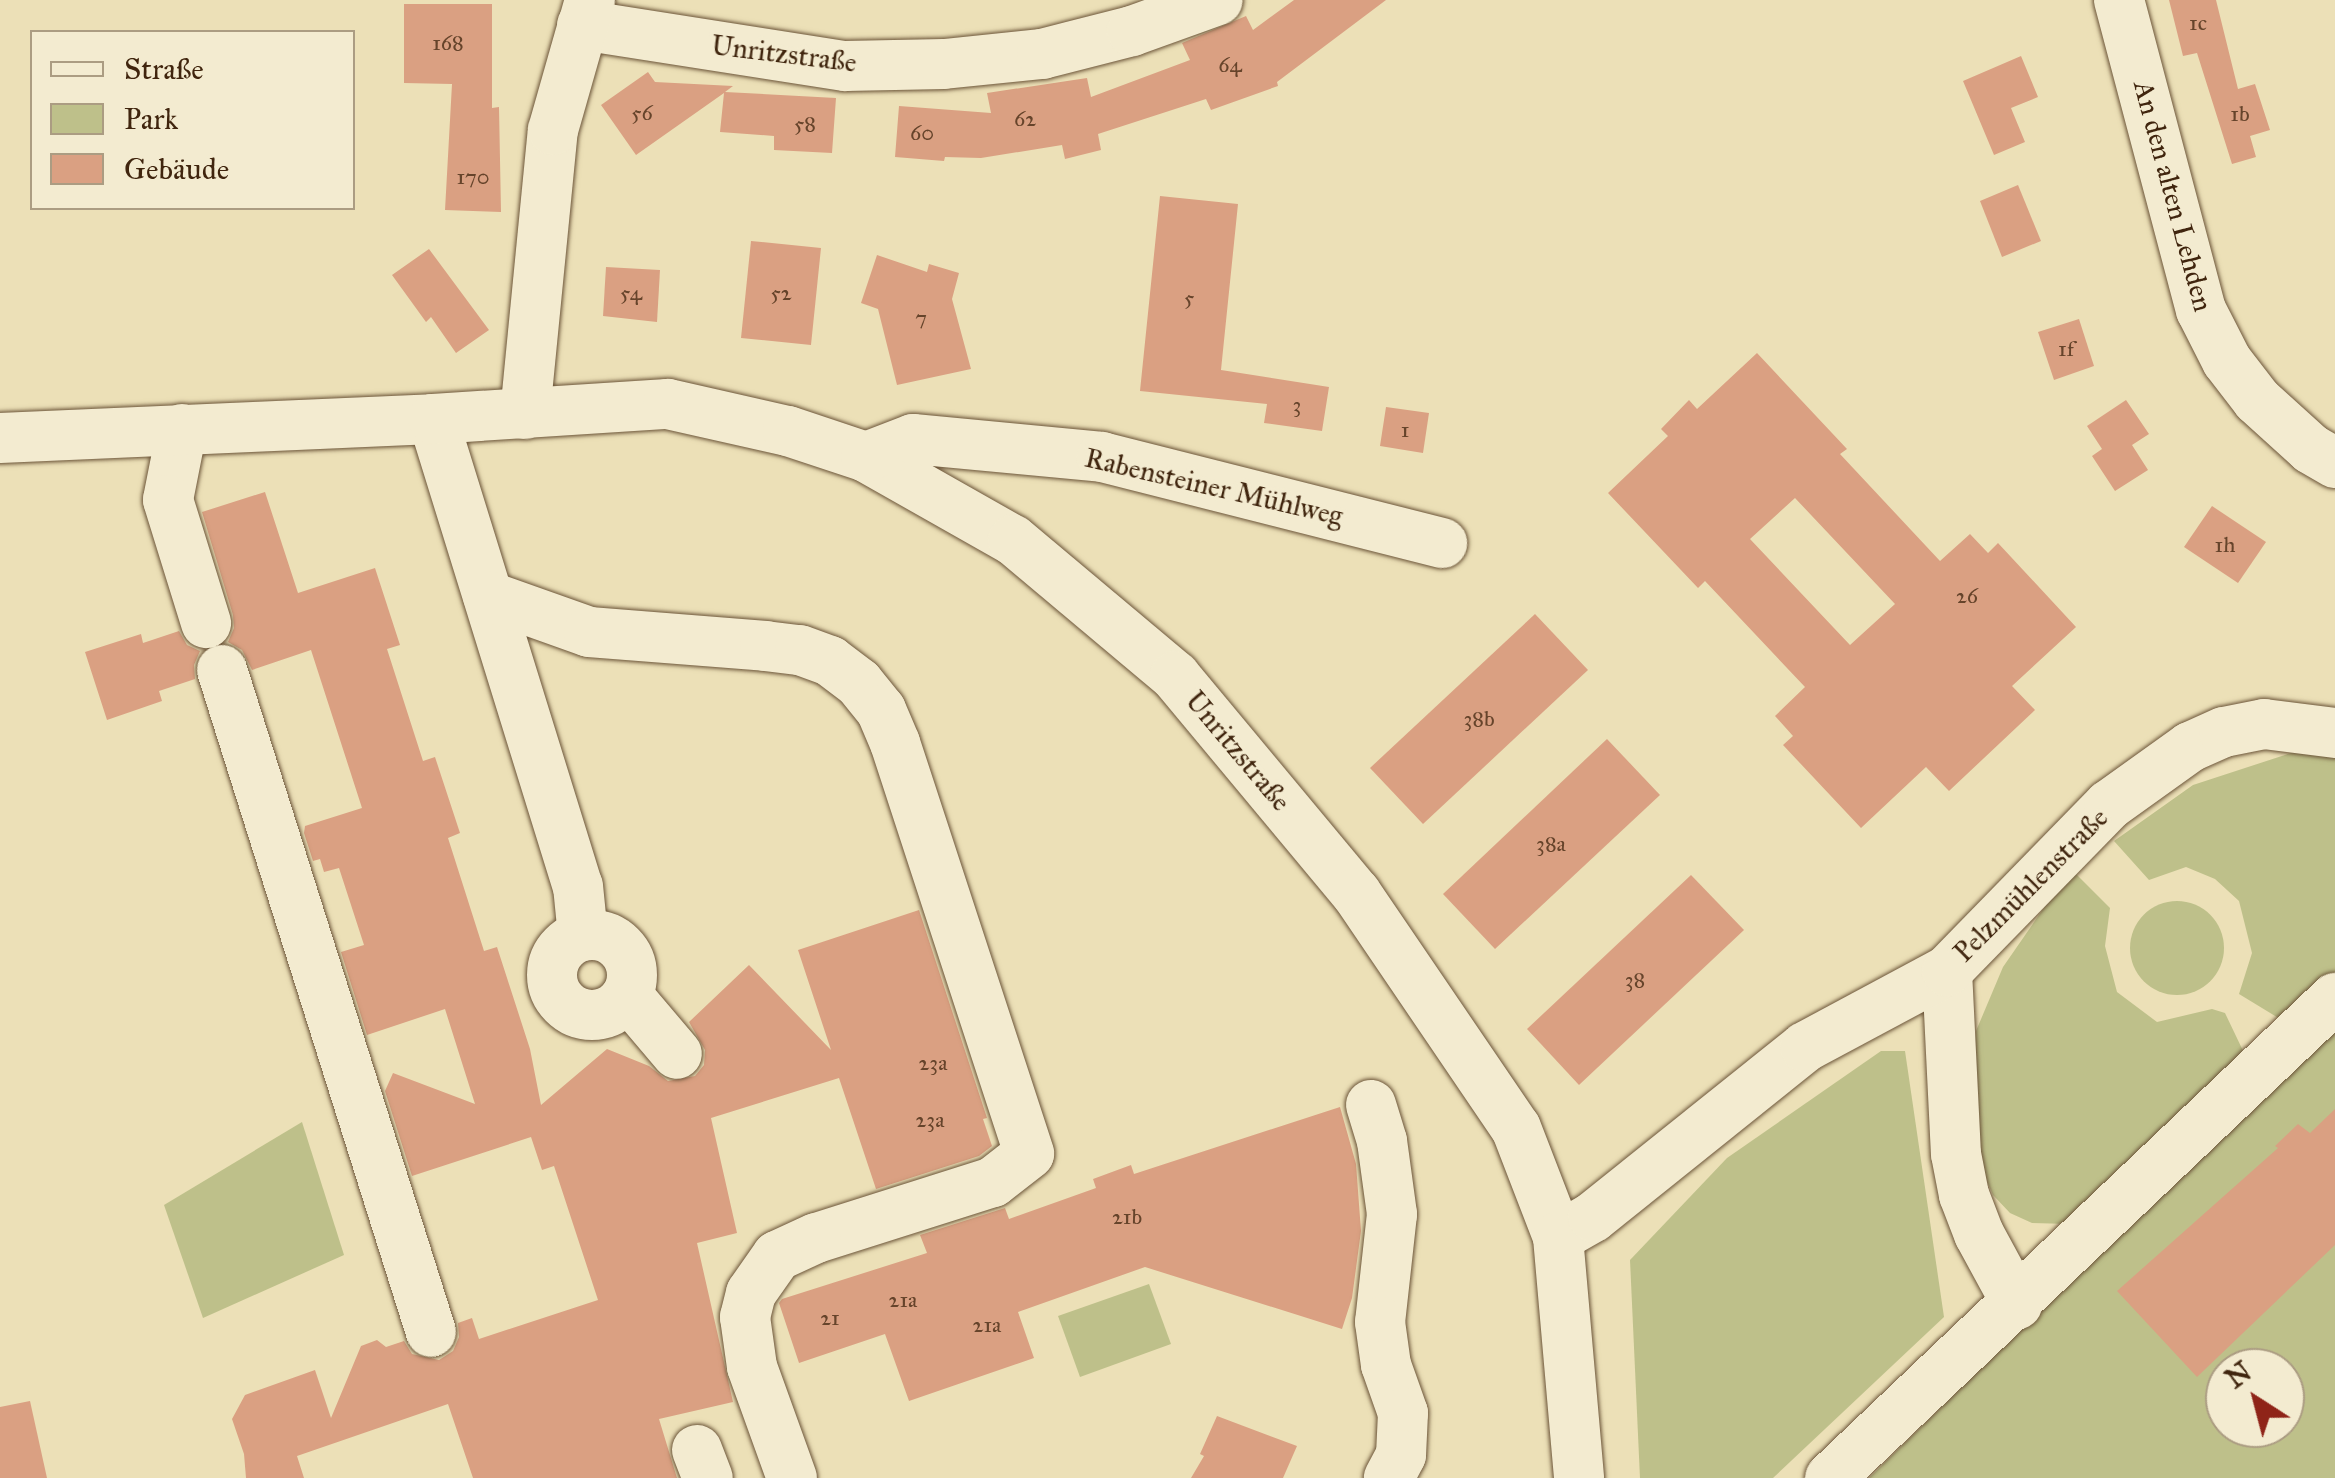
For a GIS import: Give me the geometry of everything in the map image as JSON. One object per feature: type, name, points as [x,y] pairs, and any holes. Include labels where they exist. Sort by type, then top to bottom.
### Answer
[{"type":"street","name":"Unritzstraße","points":[[525,414],[554,130],[586,13],[845,66],[944,64],[1042,54],[1132,30],[1218,0]]},
{"type":"street","name":"An den alten Lehden","points":[[2119,0],[2201,310],[2227,361],[2257,400],[2311,450],[2335,463]]},
{"type":"street","name":"Unritzstraße","points":[[0,438],[668,404],[788,432],[866,457],[1014,540],[1175,676],[1356,893],[1516,1128],[1558,1237],[1579,1478]]},
{"type":"street","points":[[432,419],[578,886],[583,936]]},
{"type":"street","points":[[182,429],[168,500],[206,622]]},
{"type":"street","name":"Rabensteiner Mühlweg","points":[[866,457],[913,439],[1102,457],[1442,544]]},
{"type":"street","points":[[488,596],[589,632],[800,650],[830,661],[859,683],[881,710],[895,743],[1029,1154],[992,1182],[816,1238],[777,1256],[751,1294],[745,1317],[752,1367],[792,1478]]},
{"type":"street","points":[[222,670],[431,1332]]},
{"type":"street","name":"Pelzmühlenstraße","points":[[1558,1237],[1594,1217],[1805,1047],[1947,970],[2109,805],[2190,747],[2224,732],[2264,724],[2335,733]]},
{"type":"street","points":[[583,936],[601,936],[626,954],[632,966],[627,996],[614,1010],[596,1016],[569,1009],[557,997],[552,967],[570,942],[583,936]]},
{"type":"street","name":"Pelzmühlenstraße","points":[[1947,970],[1956,1154],[1964,1196],[2016,1304]]},
{"type":"street","points":[[627,996],[677,1054]]},
{"type":"street","points":[[1830,1478],[2335,998]]},
{"type":"street","points":[[1371,1105],[1382,1141],[1392,1214],[1380,1322],[1386,1365],[1403,1413],[1401,1454],[1389,1478]]},
{"type":"green space","points":[[2297,751],[2335,756],[2335,977],[2285,1022],[2239,994],[2252,953],[2239,901],[2215,879],[2186,867],[2149,880],[2114,841],[2193,785]]},
{"type":"green space","points":[[2076,874],[2110,908],[2105,946],[2117,992],[2157,1022],[2212,1009],[2225,1013],[2246,1057],[2069,1224],[2032,1223],[2010,1213],[1993,1195],[1981,1168],[1968,1099],[1976,1031],[2003,967],[2048,902]]},
{"type":"green space","points":[[2177,901],[2195,905],[2210,915],[2220,930],[2224,948],[2220,966],[2210,981],[2195,991],[2177,995],[2159,991],[2144,981],[2134,966],[2130,948],[2134,930],[2144,915],[2159,905]]},
{"type":"green space","points":[[2335,1014],[2335,1478],[1869,1478],[2053,1298]]},
{"type":"green space","points":[[1881,1051],[1905,1051],[1944,1317],[1773,1478],[1640,1478],[1630,1260],[1727,1158]]},
{"type":"green space","points":[[302,1122],[344,1255],[203,1318],[164,1205]]},
{"type":"green space","points":[[1149,1284],[1171,1344],[1080,1377],[1058,1316]]},
{"type":"building","points":[[1294,0],[1386,0],[1277,82],[1278,86],[1211,110],[1206,99],[1098,134],[1101,150],[1065,159],[1062,145],[981,158],[945,157],[944,161],[895,157],[899,106],[991,113],[987,93],[1087,78],[1091,97],[1190,60],[1182,43],[1246,16],[1253,30]]},
{"type":"building","points":[[2169,0],[2216,0],[2238,89],[2255,84],[2270,130],[2250,136],[2256,157],[2232,164],[2197,53],[2183,56]]},
{"type":"building","points":[[404,4],[492,4],[492,108],[499,107],[501,212],[445,210],[452,84],[404,83]]},
{"type":"building","points":[[2021,56],[2038,97],[2011,108],[2025,142],[1994,155],[1963,81]]},
{"type":"building","points":[[648,72],[655,82],[733,86],[725,92],[836,98],[832,153],[774,150],[774,136],[720,132],[724,93],[636,155],[601,105]]},
{"type":"building","points":[[2018,185],[2041,241],[2002,257],[1980,201]]},
{"type":"building","points":[[1160,196],[1238,204],[1221,370],[1329,387],[1322,431],[1264,423],[1267,404],[1140,391]]},
{"type":"building","points":[[751,241],[821,248],[811,345],[741,338]]},
{"type":"building","points":[[429,249],[489,330],[456,353],[431,317],[426,322],[392,275]]},
{"type":"building","points":[[877,255],[927,272],[929,264],[959,273],[952,299],[971,369],[897,385],[878,309],[861,303]]},
{"type":"building","points":[[606,267],[660,270],[657,322],[603,316]]},
{"type":"building","points":[[2079,319],[2094,366],[2054,380],[2038,332]]},
{"type":"building","points":[[1757,353],[1847,449],[1840,454],[1940,561],[1970,534],[1988,553],[1998,543],[2076,627],[2012,686],[2035,710],[1949,791],[1926,767],[1861,828],[1783,745],[1793,736],[1775,716],[1805,687],[1705,581],[1698,588],[1608,493],[1668,436],[1661,429],[1689,400],[1697,409]],"holes":[[[1795,498],[1895,604],[1850,645],[1750,539]]]},
{"type":"building","points":[[2126,400],[2149,434],[2132,445],[2148,470],[2115,491],[2092,456],[2102,449],[2087,426]]},
{"type":"building","points":[[1386,407],[1429,413],[1423,453],[1380,446]]},
{"type":"building","points":[[265,492],[298,593],[375,568],[400,645],[387,649],[423,761],[435,757],[460,833],[448,838],[484,951],[497,947],[530,1049],[541,1105],[607,1049],[649,1066],[668,1081],[695,1076],[704,1065],[705,1050],[689,1022],[749,965],[831,1050],[798,950],[919,910],[987,1118],[983,1119],[992,1146],[979,1156],[876,1189],[839,1078],[711,1118],[737,1233],[697,1243],[733,1402],[659,1419],[677,1478],[473,1478],[448,1404],[297,1456],[304,1478],[246,1478],[244,1454],[232,1419],[245,1395],[315,1370],[331,1418],[361,1346],[377,1340],[386,1347],[404,1341],[412,1354],[439,1360],[453,1351],[459,1337],[458,1323],[472,1318],[479,1339],[598,1300],[554,1166],[542,1170],[531,1137],[412,1176],[385,1091],[393,1073],[475,1104],[445,1009],[367,1035],[341,952],[364,945],[339,868],[324,872],[320,859],[313,861],[304,833],[305,826],[362,808],[311,650],[252,670],[242,650],[228,642],[234,628],[233,615],[202,512]]},
{"type":"building","points":[[2212,506],[2266,542],[2238,583],[2184,547]]},
{"type":"building","points":[[1535,614],[1588,670],[1423,824],[1370,768]]},
{"type":"building","points":[[179,631],[187,645],[200,651],[194,665],[195,679],[159,691],[162,701],[107,720],[85,652],[141,634],[143,643]]},
{"type":"building","points":[[1607,739],[1660,795],[1495,949],[1443,894]]},
{"type":"building","points":[[1691,875],[1744,930],[1579,1085],[1527,1029]]},
{"type":"building","points":[[1340,1107],[1356,1164],[1361,1231],[1352,1298],[1342,1329],[1145,1267],[1018,1312],[1034,1358],[909,1401],[885,1334],[799,1363],[779,1303],[782,1299],[927,1253],[920,1235],[1005,1208],[1009,1219],[1096,1188],[1093,1179],[1131,1165],[1134,1174]]},
{"type":"building","points":[[2335,1109],[2335,1245],[2227,1348],[2205,1348],[2205,1369],[2197,1377],[2117,1291],[2278,1148],[2275,1146],[2298,1124],[2310,1133]]},
{"type":"building","points":[[30,1401],[47,1478],[0,1478],[0,1407]]},
{"type":"building","points":[[1217,1416],[1297,1446],[1283,1478],[1191,1478],[1204,1456],[1200,1454]]}]
